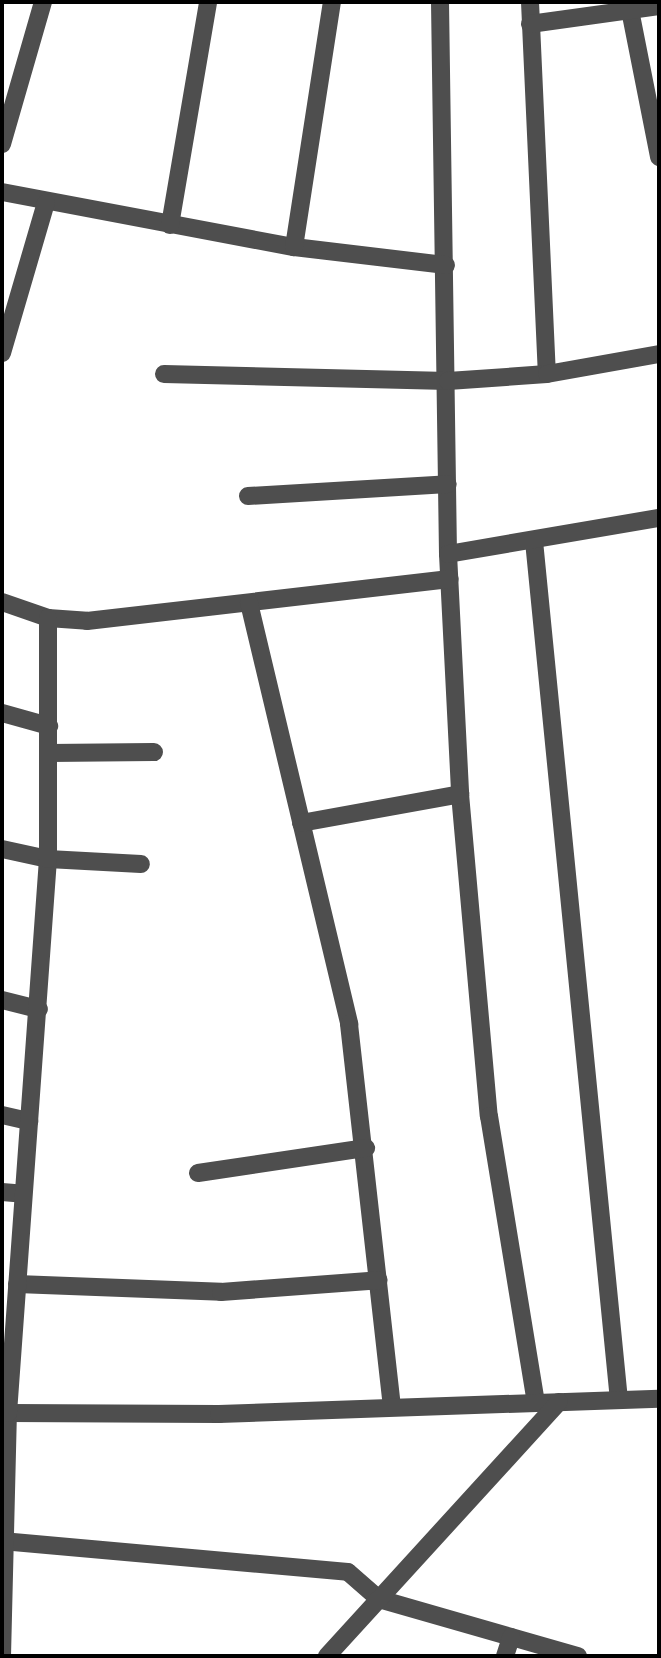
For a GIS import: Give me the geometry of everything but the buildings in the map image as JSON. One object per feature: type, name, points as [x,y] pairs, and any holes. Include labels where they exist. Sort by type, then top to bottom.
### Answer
[{"type":"street","points":[[2,144],[43,2]]},
{"type":"street","points":[[170,225],[208,2]]},
{"type":"street","points":[[293,247],[332,2]]},
{"type":"street","points":[[440,2],[448,381],[448,554],[460,794],[489,1116],[536,1402]]},
{"type":"street","points":[[530,2],[547,374]]},
{"type":"street","points":[[530,24],[659,6]]},
{"type":"street","points":[[630,10],[659,157]]},
{"type":"street","points":[[2,192],[293,247],[446,265]]},
{"type":"street","points":[[2,353],[46,202]]},
{"type":"street","points":[[164,374],[448,381],[547,374],[659,355]]},
{"type":"street","points":[[248,496],[448,484]]},
{"type":"street","points":[[448,554],[659,518]]},
{"type":"street","points":[[534,541],[619,1400]]},
{"type":"street","points":[[2,602],[48,618],[87,621],[450,579]]},
{"type":"street","points":[[249,603],[349,1024],[366,1148],[392,1407]]},
{"type":"street","points":[[2,1656],[7,1356],[17,1284],[48,859],[48,618]]},
{"type":"street","points":[[2,713],[49,726]]},
{"type":"street","points":[[49,753],[154,752]]},
{"type":"street","points":[[301,823],[460,794]]},
{"type":"street","points":[[2,849],[48,859],[141,864]]},
{"type":"street","points":[[2,1000],[39,1010]]},
{"type":"street","points":[[2,1115],[29,1121]]},
{"type":"street","points":[[198,1173],[366,1148]]},
{"type":"street","points":[[2,1192],[23,1194]]},
{"type":"street","points":[[17,1284],[221,1292],[379,1280]]},
{"type":"street","points":[[8,1413],[219,1414],[659,1399]]},
{"type":"street","points":[[327,1656],[559,1402]]},
{"type":"street","points":[[4,1541],[348,1572],[379,1599],[578,1656]]},
{"type":"street","points":[[505,1656],[511,1637]]}]
